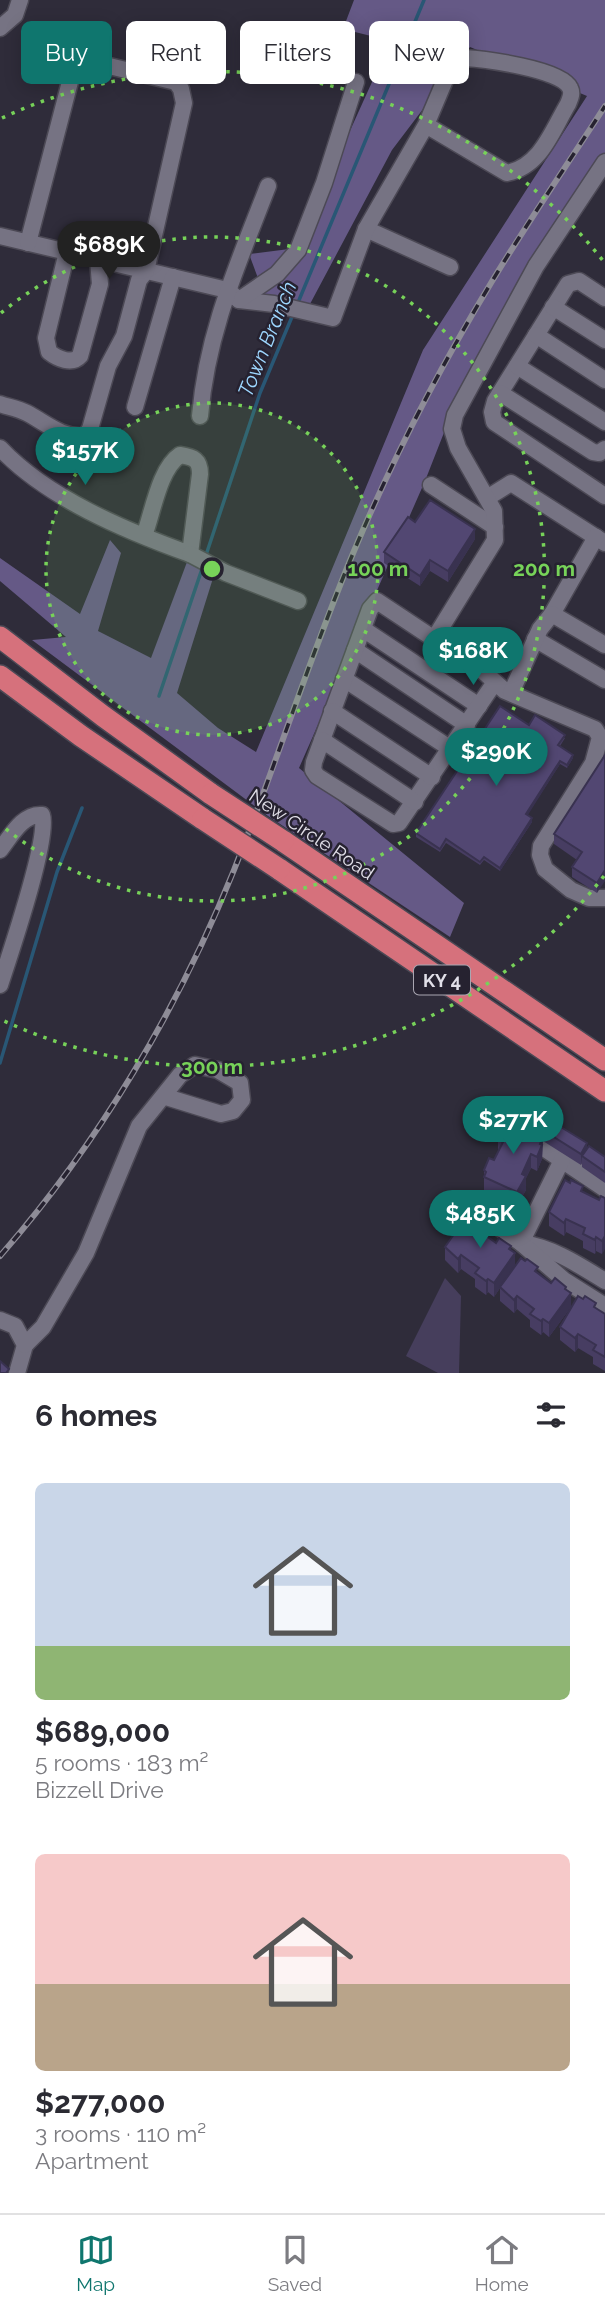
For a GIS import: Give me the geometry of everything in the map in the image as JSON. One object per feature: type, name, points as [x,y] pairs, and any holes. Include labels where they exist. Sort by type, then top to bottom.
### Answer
[{"type":"highway","name":"New Circle Road","points":[[0,638],[211,794],[605,1060]]},
{"type":"highway","name":"KY 4","points":[[3,680],[91,743],[605,1091]]},
{"type":"street","points":[[0,28],[15,15],[20,0]]},
{"type":"street","points":[[0,236],[333,318],[366,229],[426,125],[449,73],[464,58],[484,58],[551,75],[565,80],[570,88],[568,104],[537,158],[519,170],[507,173],[426,125]]},
{"type":"street","points":[[0,404],[26,412],[62,433],[85,436],[90,429],[108,366],[124,336],[139,280],[146,271],[184,103],[176,82],[84,60],[75,66],[28,243]]},
{"type":"street","points":[[233,295],[277,274],[298,250],[324,183],[356,82]]},
{"type":"street","points":[[434,639],[495,540],[494,510],[458,448],[452,429],[455,415],[536,266],[605,162]]},
{"type":"street","points":[[200,416],[203,380],[268,187]]},
{"type":"street","points":[[366,229],[450,267]]},
{"type":"street","points":[[67,252],[46,338],[50,352],[68,361],[77,360],[84,343],[100,284],[98,260]]},
{"type":"street","points":[[135,407],[173,277]]},
{"type":"street","points":[[605,298],[579,281],[568,284],[500,393],[492,412],[494,422],[605,496]]},
{"type":"street","points":[[553,307],[605,340]]},
{"type":"street","points":[[536,335],[605,380]]},
{"type":"street","points":[[517,366],[605,422]]},
{"type":"street","points":[[500,393],[593,452],[599,453],[605,449]]},
{"type":"street","points":[[0,448],[46,488],[226,573],[298,601]]},
{"type":"street","points":[[151,539],[164,474],[180,454],[193,457],[200,465],[194,556]]},
{"type":"street","points":[[487,498],[511,483],[601,540],[535,639],[511,693]]},
{"type":"street","points":[[431,485],[495,527]]},
{"type":"street","points":[[495,682],[400,823],[393,824],[317,776],[313,770],[370,609],[377,601],[484,672],[511,693],[596,729],[600,737],[593,763],[541,846],[540,855],[545,869],[571,890],[589,898],[605,898]]},
{"type":"street","points":[[552,614],[605,645]]},
{"type":"street","points":[[363,629],[480,706]]},
{"type":"street","points":[[535,639],[605,680]]},
{"type":"street","points":[[355,650],[467,725]]},
{"type":"street","points":[[344,679],[451,750]]},
{"type":"street","points":[[332,711],[432,777]]},
{"type":"street","points":[[322,740],[415,802]]},
{"type":"street","points":[[0,850],[23,821],[30,816],[42,815],[40,846],[17,934],[0,985]]},
{"type":"street","points":[[18,1373],[25,1345],[43,1327],[86,1253],[139,1126],[180,1074],[195,1065],[218,1069],[240,1083],[242,1100],[233,1111],[221,1114],[163,1096]]},
{"type":"street","points":[[509,1125],[605,1189]]},
{"type":"street","points":[[521,1243],[562,1160]]},
{"type":"street","points":[[477,1212],[521,1243],[564,1280],[605,1306]]},
{"type":"street","points":[[521,1243],[537,1245],[605,1281]]},
{"type":"street","points":[[0,1320],[15,1326],[25,1345]]},
{"type":"shaded area","points":[[354,0],[605,0],[605,165],[456,402],[425,481],[299,768],[464,903],[450,937],[268,816],[32,640],[66,637],[0,581],[0,558],[80,614],[110,540],[121,553],[98,631],[151,658],[187,562],[214,575],[177,693],[218,728],[256,752],[423,350],[587,96],[469,48],[469,21],[369,21],[369,36],[355,32],[355,21],[346,21]]},
{"type":"shaded area","points":[[371,84],[442,84],[392,150],[310,304],[265,297],[249,254],[297,248]]},
{"type":"shaded area","points":[[445,1278],[461,1296],[459,1373],[438,1373],[406,1356]]},
{"type":"building","points":[[430,500],[475,529],[448,571],[430,560],[420,576],[384,552],[408,517],[415,522]]},
{"type":"building","points":[[500,706],[529,725],[535,715],[565,735],[558,745],[573,755],[567,765],[560,761],[526,814],[532,818],[500,868],[484,857],[480,862],[446,839],[440,849],[416,833]]},
{"type":"building","points":[[605,755],[605,870],[597,883],[572,867],[582,852],[554,834]]},
{"type":"building","points":[[528,1107],[587,1143],[581,1154],[522,1117]]},
{"type":"building","points":[[510,1121],[543,1137],[537,1157],[531,1154],[522,1174],[526,1176],[517,1192],[484,1177],[489,1158],[494,1160],[503,1142],[498,1140]]},
{"type":"building","points":[[589,1146],[605,1157],[605,1172],[582,1156]]},
{"type":"building","points":[[565,1180],[583,1186],[581,1191],[599,1200],[601,1196],[605,1198],[605,1236],[602,1241],[583,1234],[585,1228],[566,1219],[564,1223],[549,1212]]},
{"type":"building","points":[[466,1217],[483,1226],[480,1231],[496,1243],[499,1238],[511,1246],[509,1249],[515,1253],[494,1283],[475,1273],[479,1268],[461,1255],[458,1259],[445,1247]]},
{"type":"building","points":[[521,1258],[538,1267],[535,1271],[551,1283],[555,1278],[571,1293],[549,1323],[530,1314],[534,1309],[517,1296],[514,1300],[500,1287]]},
{"type":"building","points":[[578,1296],[583,1299],[585,1296],[596,1303],[594,1307],[605,1314],[605,1357],[593,1350],[596,1345],[578,1334],[575,1338],[560,1327]]},
{"type":"building","points":[[0,1361],[9,1369],[6,1373],[0,1373]]},
{"type":"waterway","name":"Town Branch","points":[[297,305],[424,0]]},
{"type":"waterway","name":"Town Branch","points":[[205,558],[260,393],[294,312]]},
{"type":"waterway","name":"Town Branch","points":[[159,696],[203,566]]},
{"type":"waterway","name":"Town Branch","points":[[0,1063],[57,872],[82,808]]},
{"type":"railway","points":[[0,1256],[36,1213],[103,1121],[133,1073],[188,973],[234,870],[338,591],[401,448],[435,381],[491,283],[605,106]]}]
